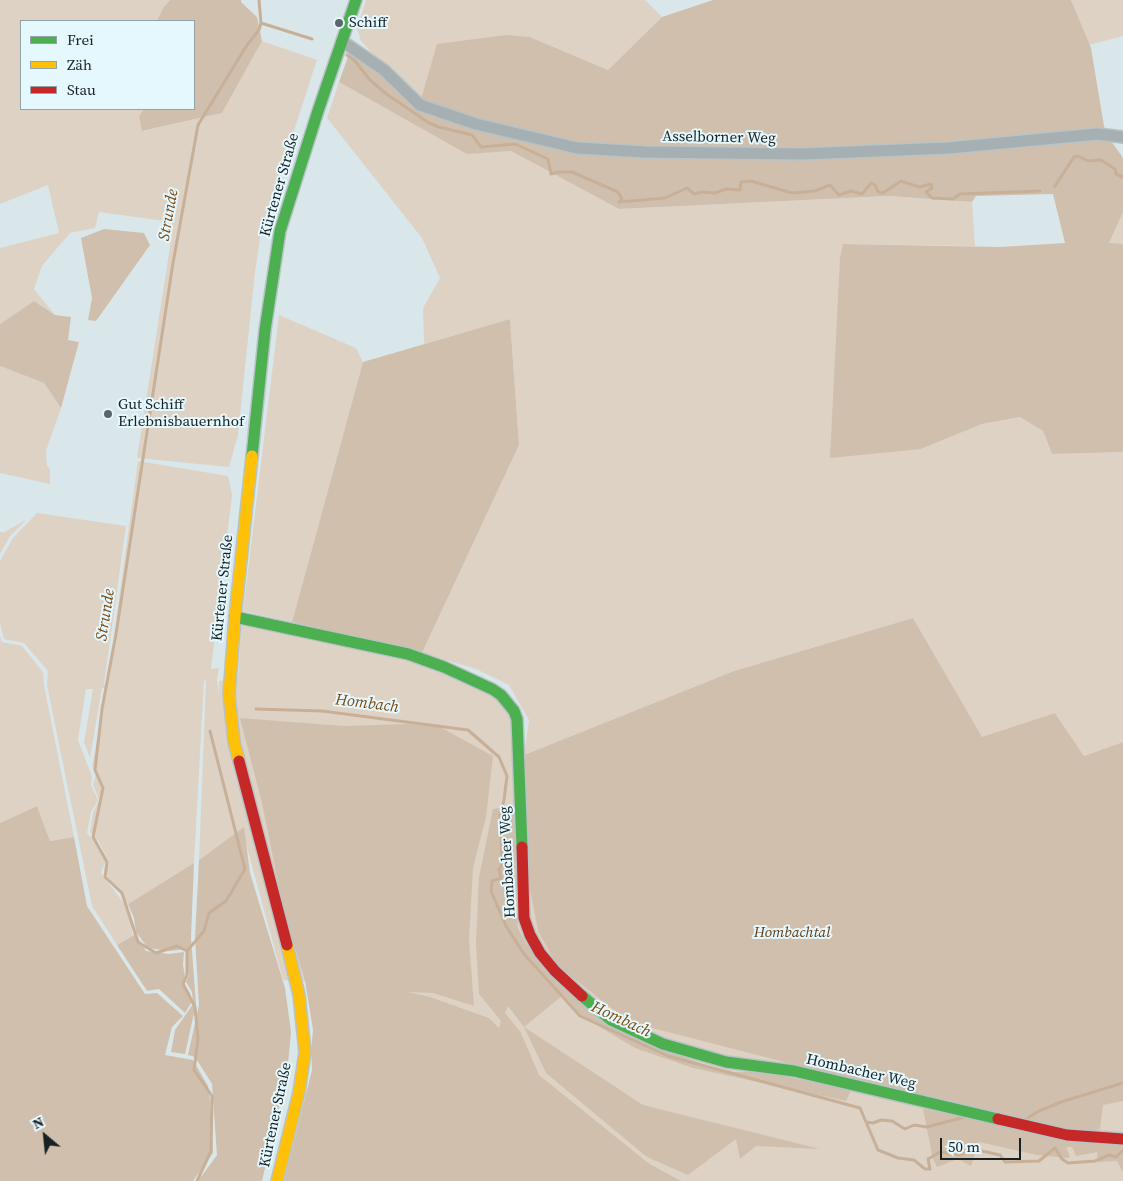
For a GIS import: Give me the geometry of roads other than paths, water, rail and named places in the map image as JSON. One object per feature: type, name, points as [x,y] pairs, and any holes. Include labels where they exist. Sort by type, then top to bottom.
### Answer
[{"type":"main road","name":"Kürtener Straße","points":[[277,1181],[299,1092],[305,1052],[299,995],[234,742],[229,694],[235,617],[266,330],[280,231],[356,0]]},
{"type":"main road","name":"Hombacher Weg","points":[[235,617],[408,654],[444,667],[501,695],[518,719],[524,918],[530,935],[540,953],[555,971],[591,1005],[611,1020],[663,1044],[726,1062],[794,1071],[1067,1136],[1123,1139]]},
{"type":"street","name":"Asselborner Weg","points":[[342,41],[384,70],[420,105],[476,124],[577,148],[646,152],[802,154],[948,148],[1098,134],[1123,137]]},
{"type":"waterway","name":"Strunde","points":[[197,1181],[211,1151],[212,1096],[194,1070],[198,1039],[195,1007],[183,984],[187,975],[187,951],[177,946],[156,953],[138,942],[122,893],[105,877],[107,862],[93,837],[103,788],[95,770],[102,709],[116,634],[173,263],[198,125],[247,45],[259,30],[261,23],[259,0]]},
{"type":"waterway","points":[[261,23],[312,39]]},
{"type":"waterway","points":[[347,55],[385,93],[429,123],[472,135],[481,147],[515,144],[548,159],[551,174],[572,172],[618,192],[622,199],[619,202],[665,198],[687,188],[694,194],[702,192],[715,193],[726,189],[740,190],[741,182],[751,181],[792,193],[815,191],[830,185],[839,195],[851,191],[862,194],[871,183],[875,185],[878,192],[883,193],[901,181],[919,187],[931,184],[932,188],[926,192],[932,198],[953,199],[960,194],[1040,191]]},
{"type":"waterway","points":[[1055,186],[1074,157],[1078,156],[1088,161],[1101,160],[1115,169],[1116,174],[1123,177]]},
{"type":"waterway","name":"Hombach","points":[[256,709],[322,711],[468,730],[499,757],[507,776],[500,816],[502,864],[499,870],[501,878],[492,881],[491,891],[506,926],[524,954],[580,1016],[668,1056],[860,1108],[878,1150],[898,1158],[914,1160],[925,1169],[930,1169],[928,1159],[940,1152],[961,1155],[973,1149],[1000,1155],[1005,1162],[1039,1161],[1055,1148],[1062,1159],[1068,1163],[1095,1161],[1109,1155],[1116,1157],[1123,1150]]},
{"type":"waterway","name":"Hombach","points":[[187,951],[204,931],[209,913],[226,901],[245,869],[210,731]]},
{"type":"waterway","points":[[1026,1119],[1039,1111],[1061,1102],[1123,1083]]},
{"type":"waterway","points":[[866,1122],[892,1121],[905,1129],[914,1125],[927,1127],[965,1117]]},
{"type":"place","name":"Schiff","points":[[339,23]]},
{"type":"place","name":"Gut Schiff Erlebnisbauernhof","points":[[108,414]]},
{"type":"park label","name":"Hombachtal","points":[[792,933]]}]
